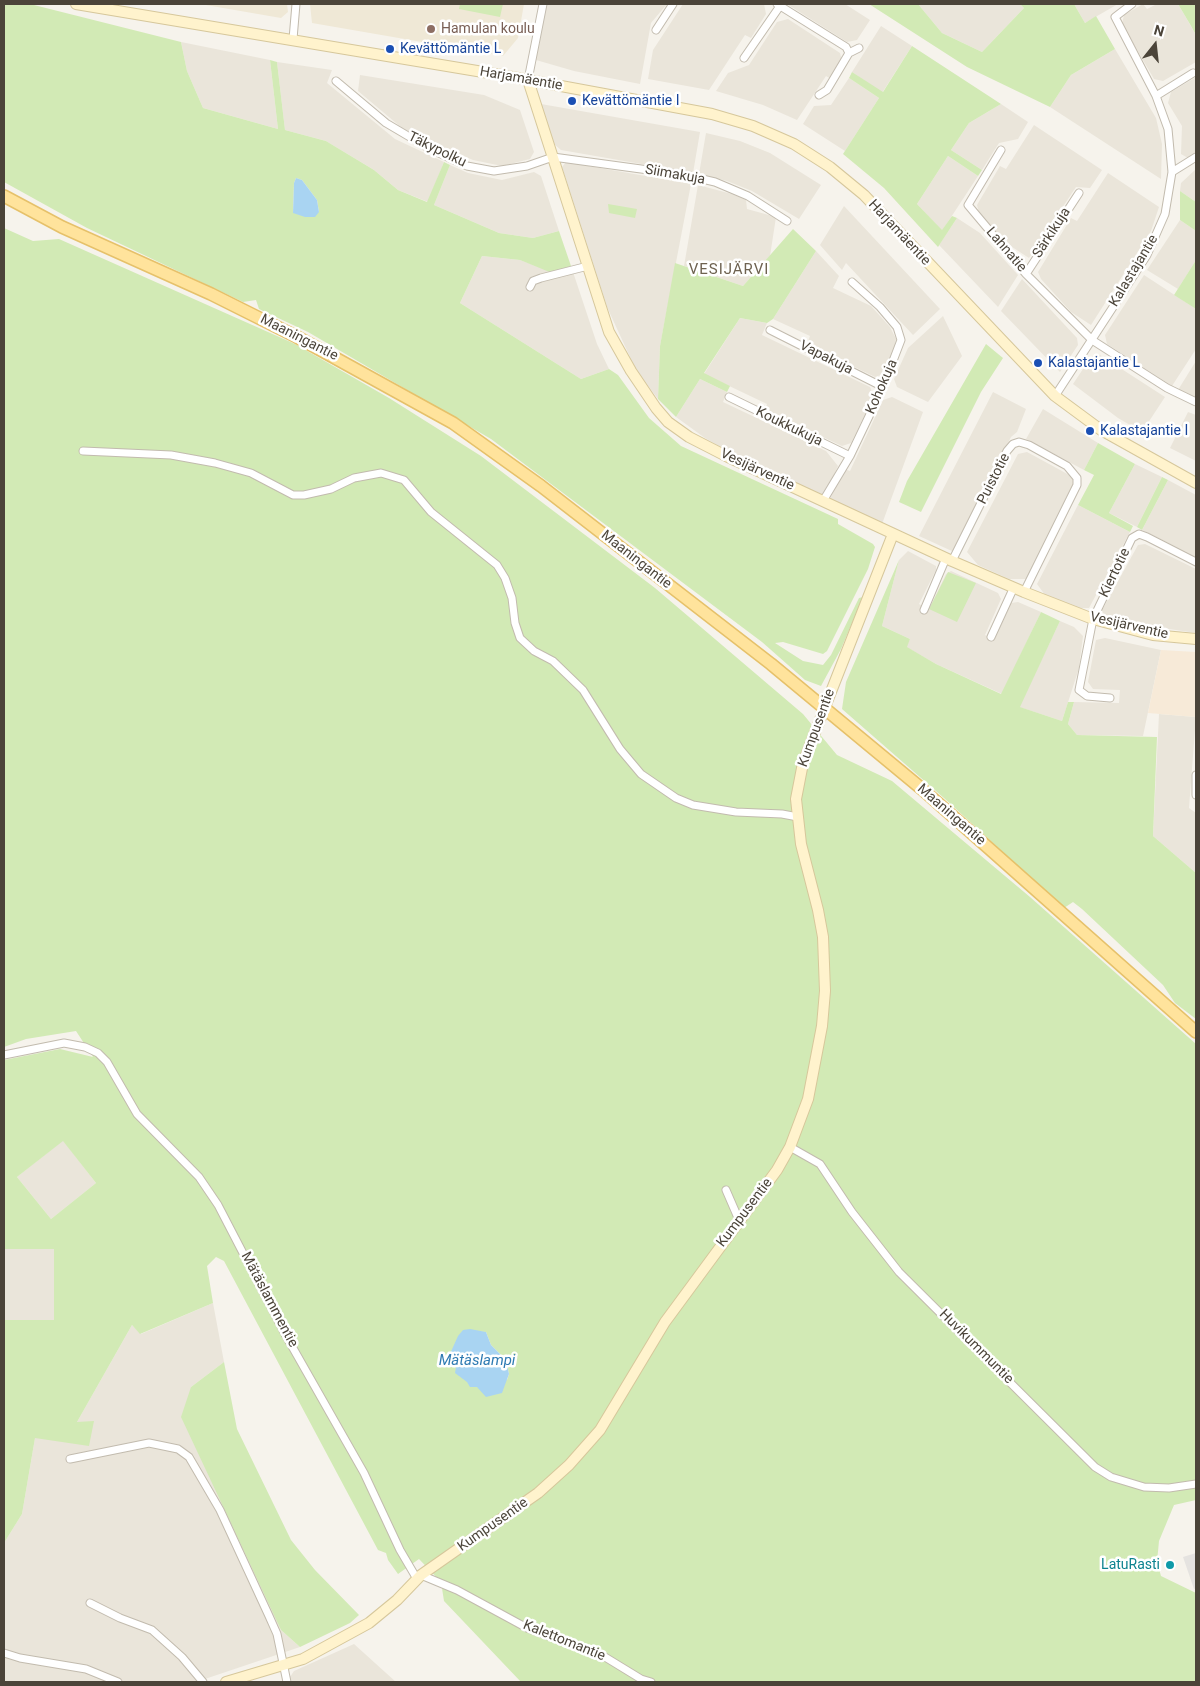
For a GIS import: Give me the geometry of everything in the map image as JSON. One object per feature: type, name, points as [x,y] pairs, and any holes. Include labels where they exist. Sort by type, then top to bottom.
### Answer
[{"type":"main road","name":"Maaningantie","points":[[4,196],[62,227],[211,294],[297,337],[453,423],[541,486],[771,664],[823,709],[922,789],[1196,1032]]},
{"type":"street","name":"Harjamäentie","points":[[76,4],[111,7],[528,80],[712,114],[753,126],[794,144],[830,167],[864,195],[1055,396],[1101,430],[1196,483]]},
{"type":"street","points":[[293,39],[296,4]]},
{"type":"street","points":[[528,80],[543,4]]},
{"type":"street","points":[[656,30],[673,4]]},
{"type":"street","name":"Kalastajantie","points":[[1055,396],[1156,239],[1165,214],[1172,172],[1168,129],[1156,96],[1115,17],[1132,4]]},
{"type":"street","points":[[744,58],[778,5],[846,47],[849,53]]},
{"type":"street","points":[[819,95],[827,90],[849,53],[859,48]]},
{"type":"street","points":[[1156,96],[1193,73]]},
{"type":"street","name":"Vesijärventie","points":[[528,80],[609,332],[631,372],[668,422],[689,437],[728,457],[949,560],[1024,592],[1093,619],[1153,635],[1196,639]]},
{"type":"street","name":"Täkypolku","points":[[336,81],[386,123],[430,149],[468,166],[494,171],[528,166],[553,156]]},
{"type":"street","name":"Lahnatie","points":[[1001,150],[968,205],[1026,274],[1092,340],[1167,388],[1196,402]]},
{"type":"street","name":"Siimakuja","points":[[553,156],[685,175],[715,182],[748,196],[787,221]]},
{"type":"street","points":[[1172,172],[1196,157]]},
{"type":"street","name":"Särkikuja","points":[[1026,274],[1079,193]]},
{"type":"street","points":[[530,287],[533,281],[541,278],[588,266]]},
{"type":"street","name":"Kohokuja","points":[[823,501],[850,456],[900,347],[900,334],[897,327],[880,307],[852,282]]},
{"type":"street","name":"Vapakuja","points":[[770,330],[883,387]]},
{"type":"street","name":"Koukkukuja","points":[[729,397],[850,456]]},
{"type":"street","name":"Puistotie","points":[[949,560],[1007,451],[1013,444],[1019,442],[1029,445],[1066,466],[1077,478],[1077,485],[1024,592]]},
{"type":"street","points":[[83,451],[171,455],[215,463],[251,473],[293,495],[304,495],[331,489],[354,478],[381,473],[404,480],[432,512],[497,566],[505,578],[512,598],[513,615],[520,638],[534,651],[553,661],[583,690],[620,749],[641,774],[676,798],[693,805],[736,812],[782,814],[798,818]]},
{"type":"street","name":"Kumpusentie","points":[[226,1682],[303,1659],[369,1623],[419,1577],[538,1493],[569,1465],[600,1430],[665,1322],[777,1170],[790,1147],[808,1099],[822,1026],[825,992],[823,937],[801,844],[796,799],[803,763],[893,534]]},
{"type":"street","name":"Kiertotie","points":[[1093,619],[1134,535],[1147,537],[1196,562]]},
{"type":"street","points":[[924,610],[949,560]]},
{"type":"street","points":[[991,637],[1014,587]]},
{"type":"street","points":[[1093,619],[1079,690],[1088,696],[1110,698]]},
{"type":"street","points":[[1196,775],[1196,795]]},
{"type":"street","name":"Mätäslammentie","points":[[4,1055],[64,1043],[85,1047],[98,1053],[107,1062],[137,1114],[198,1177],[218,1205],[285,1334],[364,1473],[400,1550],[419,1577]]},
{"type":"street","name":"Huvikummuntie","points":[[790,1147],[820,1164],[852,1212],[900,1272],[1096,1467],[1111,1477],[1144,1487],[1169,1488],[1196,1484]]},
{"type":"street","points":[[726,1190],[739,1220]]},
{"type":"street","points":[[70,1459],[149,1443],[178,1448],[189,1458],[220,1510],[270,1616],[277,1634],[282,1666],[287,1682]]},
{"type":"street","name":"Kalettomantie","points":[[419,1577],[457,1590],[527,1628],[605,1657],[641,1679],[651,1682]]},
{"type":"street","points":[[90,1602],[120,1618],[152,1630],[182,1657],[203,1682]]},
{"type":"street","points":[[4,1653],[20,1658],[86,1669],[118,1682]]},
{"type":"shaded area","points":[[200,4],[287,4],[288,12],[281,18]]},
{"type":"shaded area","name":"Hamulan koulu","points":[[310,4],[524,4],[518,38],[503,56],[312,23]]},
{"type":"shaded area","points":[[547,4],[667,4],[651,23],[640,84],[574,71],[536,60]]},
{"type":"shaded area","points":[[683,4],[764,4],[766,14],[751,38],[745,35],[709,90],[648,79],[653,50]]},
{"type":"shaded area","points":[[787,4],[845,4],[870,20],[857,40],[847,42]]},
{"type":"shaded area","points":[[918,4],[1020,4],[1024,8],[982,52],[942,33]]},
{"type":"shaded area","points":[[1074,4],[1118,4],[1085,23]]},
{"type":"shaded area","points":[[1143,4],[1147,9],[1157,4],[1178,4],[1196,35],[1196,62],[1163,81],[1154,79],[1122,24],[1124,15]]},
{"type":"shaded area","points":[[788,19],[840,53],[842,62],[831,79],[826,76],[797,120],[763,105],[716,91],[728,73],[749,65],[777,22]]},
{"type":"shaded area","points":[[881,26],[912,46],[882,93],[852,72]]},
{"type":"shaded area","points":[[181,42],[270,60],[278,129],[203,108],[187,71]]},
{"type":"shaded area","points":[[1115,49],[1156,118],[1162,144],[1161,179],[1050,107],[1071,75]]},
{"type":"shaded area","points":[[277,62],[332,70],[327,83],[395,139],[444,162],[428,202],[398,190],[374,170],[326,141],[285,130]]},
{"type":"shaded area","points":[[360,75],[484,95],[520,110],[534,152],[530,159],[502,166],[473,160],[426,140],[402,128],[358,91]]},
{"type":"shaded area","points":[[1196,77],[1196,154],[1188,158],[1181,154],[1182,126],[1168,103],[1171,92]]},
{"type":"shaded area","points":[[849,78],[879,98],[845,151],[803,124],[814,106],[831,105]]},
{"type":"shaded area","points":[[541,104],[700,132],[693,173],[561,150],[554,144]]},
{"type":"shaded area","points":[[1001,104],[1028,122],[1018,139],[999,143],[982,170],[951,150],[969,123]]},
{"type":"shaded area","points":[[1034,125],[1102,170],[1090,188],[1076,187],[1029,258],[1009,245],[979,213],[977,205],[1000,166],[1006,169]]},
{"type":"shaded area","points":[[706,133],[740,141],[770,153],[821,185],[799,219],[752,191],[727,181],[699,174]]},
{"type":"shaded area","points":[[948,156],[978,176],[942,231],[917,204]]},
{"type":"shaded area","points":[[566,162],[691,184],[660,346],[658,399],[636,370],[607,307],[562,167]]},
{"type":"shaded area","points":[[450,165],[468,173],[502,180],[534,172],[541,176],[559,231],[533,238],[499,233],[434,205]]},
{"type":"shaded area","points":[[1196,169],[1196,202],[1180,191],[1181,183]]},
{"type":"shaded area","points":[[1108,173],[1159,207],[1151,231],[1091,325],[1071,312],[1041,279],[1038,272],[1071,218],[1077,221]]},
{"type":"shaded area","points":[[698,185],[732,194],[746,200],[747,209],[776,217],[770,256],[743,286],[684,266]]},
{"type":"shaded area","points":[[844,206],[940,309],[913,335],[846,263],[842,270],[820,245]]},
{"type":"shaded area","points":[[957,218],[980,233],[1018,275],[998,307],[939,245]]},
{"type":"shaded area","points":[[1180,220],[1196,231],[1196,260],[1178,289],[1147,270]]},
{"type":"shaded area","points":[[816,251],[839,276],[833,288],[871,306],[890,327],[896,339],[894,352],[884,374],[875,377],[807,344],[810,336],[773,319]]},
{"type":"shaded area","points":[[482,256],[520,260],[552,272],[571,266],[597,344],[609,369],[581,379],[460,303]]},
{"type":"shaded area","points":[[1144,275],[1196,309],[1196,349],[1172,386],[1107,344],[1105,335]]},
{"type":"shaded area","points":[[1022,279],[1077,338],[1078,345],[1060,372],[1001,311]]},
{"type":"shaded area","points":[[943,316],[962,356],[928,402],[897,387],[894,379],[908,348]]},
{"type":"shaded area","points":[[740,318],[767,323],[762,335],[870,387],[874,396],[851,443],[842,446],[765,410],[767,404],[704,374]]},
{"type":"shaded area","points":[[1100,355],[1165,397],[1142,432],[1118,418],[1073,384],[1091,357]]},
{"type":"shaded area","points":[[1196,361],[1196,398],[1178,390]]},
{"type":"shaded area","points":[[700,379],[727,392],[723,402],[826,451],[838,466],[824,496],[726,450],[705,438],[676,417]]},
{"type":"shaded area","points":[[993,392],[1026,409],[1017,432],[1011,437],[954,552],[919,536]]},
{"type":"shaded area","points":[[892,397],[923,412],[882,524],[830,499],[844,469],[850,471],[883,400]]},
{"type":"shaded area","points":[[1043,409],[1098,443],[1084,470],[1026,439]]},
{"type":"shaded area","points":[[1188,412],[1196,415],[1196,461],[1170,448]]},
{"type":"shaded area","points":[[1027,452],[1073,477],[1076,485],[1027,579],[1009,579],[978,565],[967,552],[1018,454]]},
{"type":"shaded area","points":[[1135,464],[1162,477],[1137,527],[1109,513]]},
{"type":"shaded area","points":[[1168,480],[1196,495],[1196,557],[1142,530]]},
{"type":"shaded area","points":[[1078,505],[1130,532],[1089,608],[1074,608],[1045,595],[1037,584]]},
{"type":"shaded area","points":[[1145,544],[1196,569],[1196,633],[1109,620],[1101,612],[1138,545]]},
{"type":"shaded area","points":[[908,551],[936,566],[936,570],[919,604],[924,607],[929,609],[946,574],[951,571],[998,593],[1001,599],[985,635],[994,640],[1011,603],[1018,602],[1041,612],[1002,694],[936,664],[906,647],[910,639],[882,626],[899,560]]},
{"type":"shaded area","points":[[1060,621],[1074,627],[1083,636],[1079,668],[1062,721],[1019,707]]},
{"type":"shaded area","points":[[1105,638],[1161,650],[1143,736],[1077,735],[1068,724],[1074,702],[1119,703],[1120,690],[1093,689],[1088,682],[1096,640]]},
{"type":"shaded area","points":[[1161,650],[1196,652],[1196,717],[1148,713]]},
{"type":"shaded area","points":[[1159,714],[1196,717],[1189,808],[1196,813],[1196,873],[1153,836]]},
{"type":"shaded area","points":[[63,1140],[96,1183],[51,1219],[17,1177]]},
{"type":"shaded area","points":[[4,1249],[54,1249],[54,1320],[4,1320]]},
{"type":"shaded area","points":[[213,1303],[224,1362],[191,1387],[281,1630],[300,1647],[196,1682],[4,1682],[4,1543],[22,1514],[35,1438],[77,1422],[132,1325],[141,1334]]},
{"type":"shaded area","points":[[1196,1553],[1196,1588],[1194,1589],[1183,1557]]},
{"type":"shaded area","points":[[354,1644],[396,1682],[292,1682],[290,1677],[294,1671]]},
{"type":"green space","points":[[4,4],[30,4],[181,42],[187,71],[203,108],[278,129],[270,60],[277,62],[285,130],[326,141],[374,170],[398,190],[427,202],[444,162],[450,165],[434,205],[499,233],[533,238],[559,231],[571,266],[552,273],[520,260],[482,256],[460,303],[581,379],[609,369],[618,375],[649,418],[681,446],[838,519],[838,524],[873,544],[875,547],[868,569],[827,651],[823,654],[783,642],[775,643],[803,661],[823,665],[831,655],[859,598],[863,597],[841,649],[821,686],[805,680],[762,642],[491,439],[308,332],[259,309],[256,300],[243,302],[87,228],[4,182]],"holes":[[[296,178],[302,180],[317,200],[319,212],[293,213],[294,183]]]},
{"type":"green space","points":[[460,4],[503,4],[500,17],[459,9]]},
{"type":"green space","points":[[869,4],[918,4],[942,33],[982,52],[1024,8],[1020,4],[1074,4],[1085,23],[1096,16],[1115,49],[1071,75],[1050,107],[967,67]]},
{"type":"green space","points":[[1178,4],[1196,4],[1196,35],[1191,26]]},
{"type":"green space","points":[[912,46],[1001,104],[969,123],[951,150],[982,170],[978,176],[948,156],[917,204],[942,230],[952,216],[957,218],[938,247],[884,188],[843,154],[879,98],[849,78],[852,72],[883,92]]},
{"type":"green space","points":[[1180,191],[1196,202],[1196,231],[1180,220]]},
{"type":"green space","points":[[608,204],[637,209],[635,218],[609,213]]},
{"type":"green space","points":[[4,228],[33,241],[59,239],[295,344],[389,398],[481,456],[655,588],[803,714],[837,755],[892,781],[1030,897],[1196,1044],[1196,1500],[1174,1505],[1159,1541],[1157,1562],[1161,1576],[1196,1593],[1196,1682],[521,1682],[444,1601],[441,1582],[419,1559],[398,1574],[388,1560],[386,1553],[378,1550],[224,1261],[216,1257],[207,1266],[213,1303],[140,1334],[132,1325],[77,1422],[94,1421],[89,1446],[35,1438],[22,1514],[4,1543],[4,1320],[54,1320],[54,1249],[4,1249],[4,1060],[60,1049],[93,1057],[76,1031],[26,1039],[4,1047]],"holes":[[[63,1141],[96,1183],[51,1219],[17,1177]],[[463,1331],[486,1332],[491,1345],[506,1360],[509,1374],[507,1380],[449,1356]]]},
{"type":"green space","points":[[793,229],[816,251],[773,319],[767,323],[740,318],[704,373],[730,386],[727,392],[700,379],[676,417],[658,399],[660,346],[675,263],[743,286]]},
{"type":"green space","points":[[1196,260],[1196,309],[1174,295]]},
{"type":"green space","points":[[986,344],[1003,358],[981,392],[921,512],[899,502],[907,481]]},
{"type":"green space","points":[[1098,443],[1135,464],[1109,513],[1133,526],[1130,532],[1078,505],[1094,475],[1084,470]]},
{"type":"green space","points":[[1162,477],[1168,480],[1142,530],[1137,527]]},
{"type":"green space","points":[[899,560],[882,626],[910,639],[907,647],[936,664],[1001,694],[1041,612],[1060,621],[1020,707],[1062,721],[1068,702],[1074,702],[1068,724],[1077,735],[1157,737],[1153,836],[1196,873],[1196,1019],[1175,1003],[1163,985],[1082,909],[1073,902],[1064,908],[944,798],[842,709],[846,682]]},
{"type":"green space","points":[[948,572],[976,583],[957,622],[929,609]]},
{"type":"green space","points":[[224,1362],[237,1429],[291,1540],[315,1570],[359,1615],[350,1623],[300,1647],[281,1630],[181,1417],[191,1387]]},
{"type":"water","points":[[296,178],[302,180],[317,200],[319,212],[315,217],[305,217],[293,213],[294,183]]},
{"type":"water","name":"Mätäslampi","points":[[470,1329],[486,1332],[491,1345],[506,1360],[509,1374],[502,1393],[486,1397],[477,1387],[470,1387],[467,1382],[455,1373],[456,1367],[450,1363],[449,1356],[458,1336],[463,1330]]},
{"type":"place","name":"Hamulan koulu","points":[[431,29]]},
{"type":"place","name":"Kevättömäntie L","points":[[390,49]]},
{"type":"place","name":"Kevättömäntie I","points":[[572,101]]},
{"type":"place","name":"Kalastajantie L","points":[[1038,363]]},
{"type":"place","name":"Kalastajantie I","points":[[1090,431]]},
{"type":"place","name":"LatuRasti","points":[[1170,1565]]},
{"type":"district","name":"VESIJÄRVI","points":[[729,270]]}]
